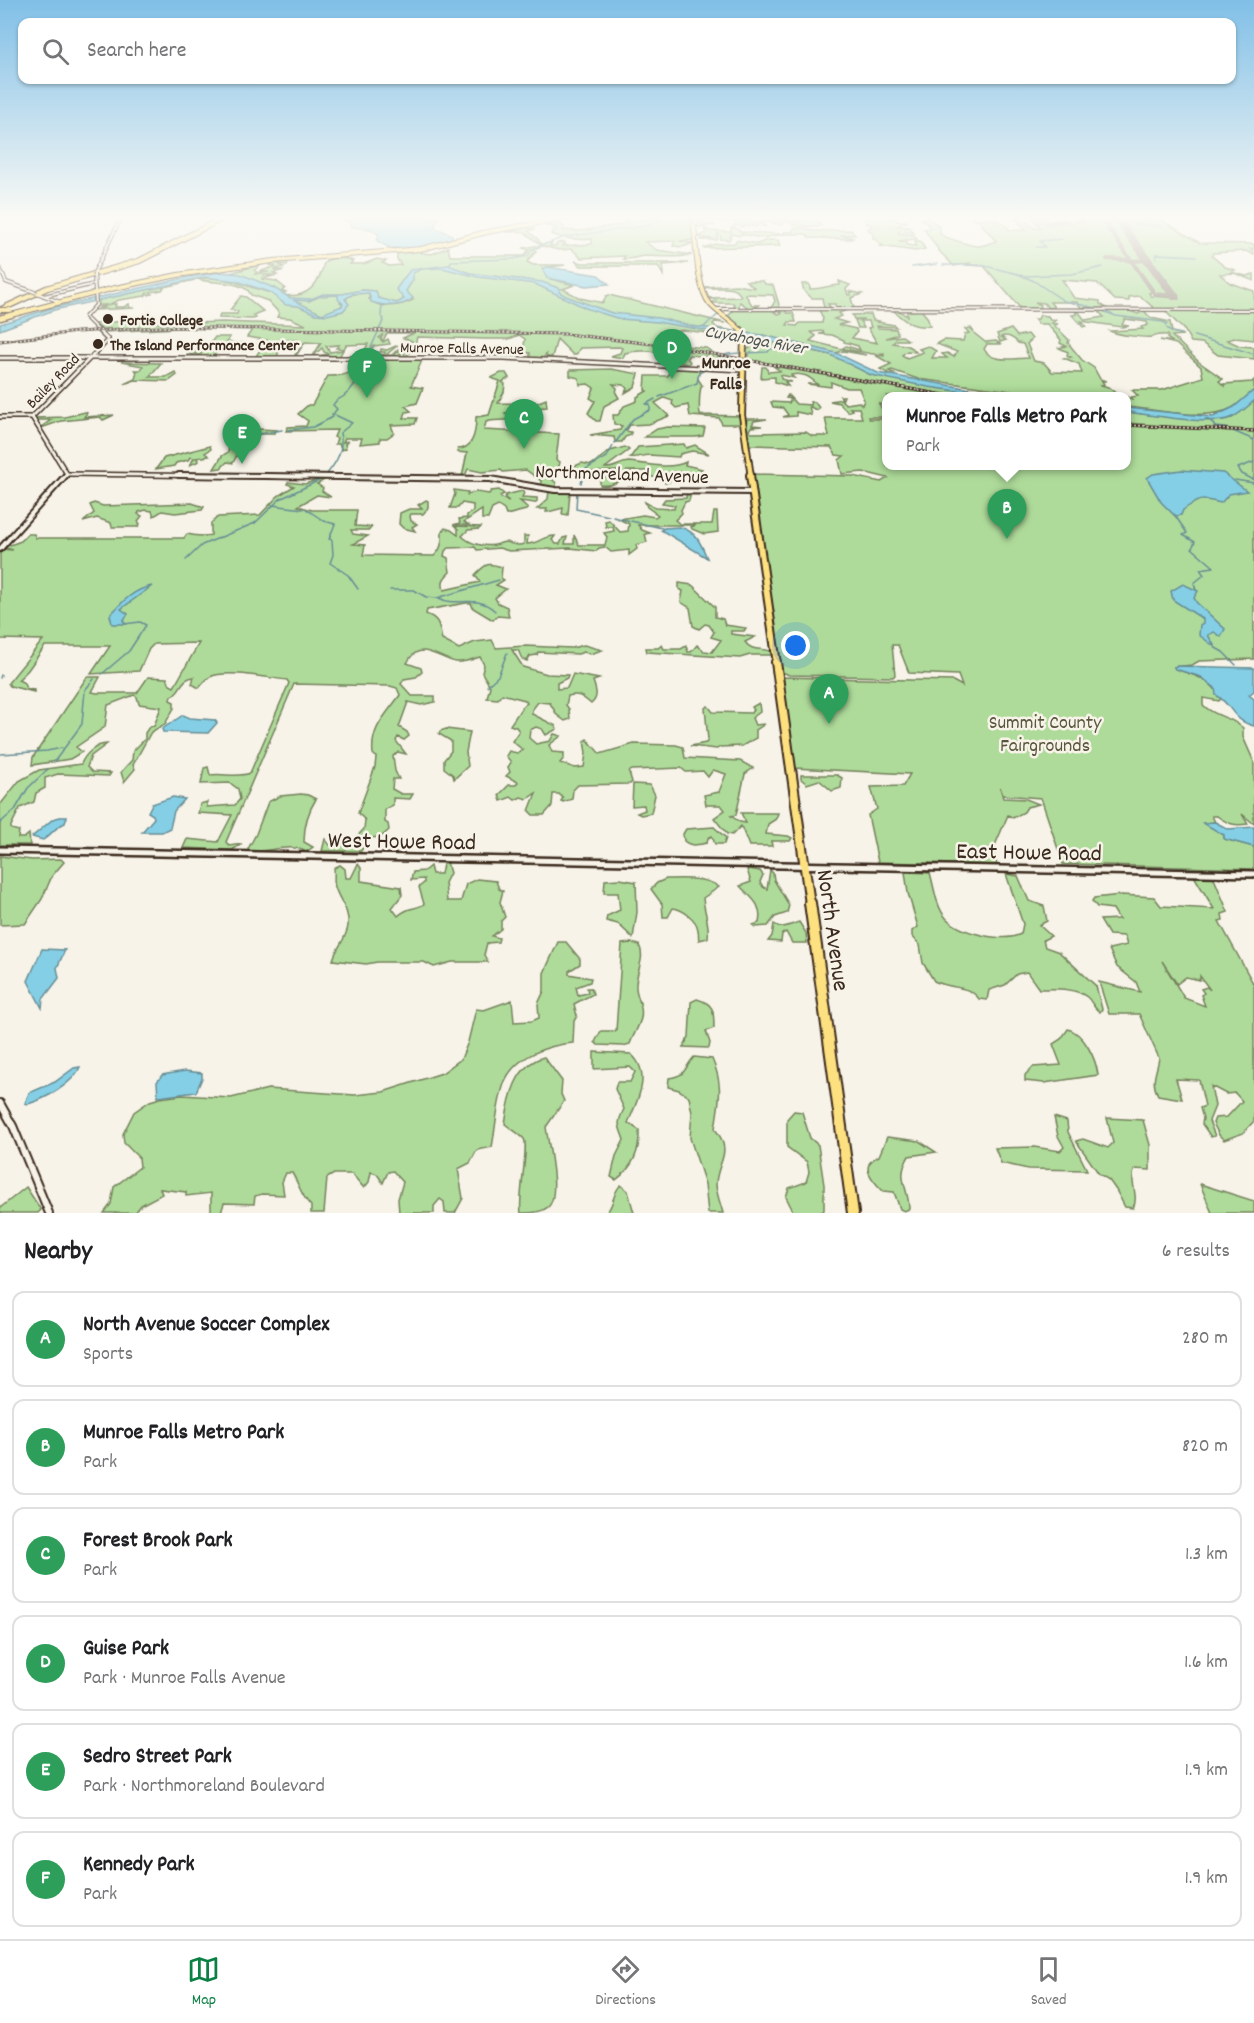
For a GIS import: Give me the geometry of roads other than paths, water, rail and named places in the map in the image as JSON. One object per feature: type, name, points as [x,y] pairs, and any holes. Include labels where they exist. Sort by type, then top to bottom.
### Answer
[{"type":"highway","points":[[0,309],[50,286],[91,275]]},
{"type":"highway","points":[[0,309],[36,293],[98,275]]},
{"type":"highway","points":[[94,278],[104,275]]},
{"type":"highway","points":[[0,318],[10,312]]},
{"type":"main road","points":[[0,309],[10,312],[39,308],[183,275]]},
{"type":"main road","points":[[701,275],[704,296],[715,309]]},
{"type":"main road","name":"North Avenue","points":[[715,309],[744,335],[742,415],[853,1213]]},
{"type":"main road","name":"West Howe Road","points":[[0,850],[804,866]]},
{"type":"main road","name":"East Howe Road","points":[[804,866],[1254,873]]},
{"type":"street","points":[[3,275],[6,281],[60,302]]},
{"type":"street","points":[[95,295],[96,275]]},
{"type":"street","points":[[44,296],[94,278]]},
{"type":"street","name":"Bailey Road","points":[[67,474],[32,417],[108,340],[85,317],[95,306],[95,295]]},
{"type":"street","points":[[715,309],[1254,310]]},
{"type":"street","name":"Munroe Falls Avenue","points":[[1,358],[504,358],[743,370]]},
{"type":"street","points":[[0,417],[32,417]]},
{"type":"street","points":[[0,549],[67,474]]},
{"type":"street","name":"Northmoreland Avenue","points":[[67,474],[490,479],[555,490],[753,492]]},
{"type":"street","points":[[0,1103],[13,1126],[49,1213]]},
{"type":"water","points":[[204,275],[241,275],[274,288],[290,298],[311,299],[323,294],[342,294],[362,290],[376,291],[378,298],[397,303],[404,299],[396,289],[407,275],[413,275],[413,280],[406,291],[413,298],[409,301],[393,305],[382,304],[371,302],[369,293],[353,294],[345,299],[349,304],[343,311],[327,315],[316,314],[298,306],[286,305],[269,292],[237,281],[205,277],[54,310],[0,330],[0,324],[52,308]],"holes":[[[338,295],[338,299],[343,304],[322,314],[293,300],[309,301],[321,296]]]},
{"type":"water","name":"Cuyahoga River","points":[[468,275],[542,282],[561,289],[559,292],[566,296],[612,313],[659,318],[691,326],[763,335],[836,353],[878,373],[988,392],[964,392],[928,387],[871,375],[831,355],[794,346],[657,322],[620,319],[588,309],[535,284]]},
{"type":"water","points":[[545,275],[595,275],[609,284],[586,286],[547,278]]},
{"type":"water","points":[[1254,390],[1254,401],[1237,415],[1222,420],[1180,419],[1131,413],[1131,408],[1213,417],[1234,407]]},
{"type":"water","points":[[1181,470],[1223,473],[1247,491],[1229,494],[1221,503],[1197,501],[1183,510],[1181,515],[1175,516],[1161,502],[1147,478],[1153,474]]},
{"type":"water","points":[[680,527],[694,535],[707,558],[661,530]]},
{"type":"water","points":[[1183,584],[1198,591],[1194,598],[1197,603],[1225,629],[1221,637],[1214,632],[1208,635],[1215,647],[1199,635],[1203,619],[1173,600],[1171,591]]},
{"type":"water","points":[[152,586],[121,609],[128,614],[123,621],[126,624],[112,624],[110,615],[124,601],[134,593]]},
{"type":"water","points":[[1176,666],[1254,668],[1254,691],[1249,695],[1254,699],[1254,726],[1236,716],[1216,695],[1215,688],[1201,677],[1175,669]]},
{"type":"water","points":[[183,715],[190,718],[215,720],[217,723],[208,733],[163,732],[162,729]]},
{"type":"water","points":[[173,797],[185,799],[174,811],[170,828],[162,832],[142,832],[154,818],[148,812],[152,804]]},
{"type":"water","points":[[67,817],[65,823],[43,840],[32,837],[53,819]]},
{"type":"water","points":[[1215,822],[1228,829],[1254,827],[1254,847],[1224,839],[1224,835],[1203,823]]},
{"type":"water","points":[[42,949],[65,950],[57,968],[59,978],[43,999],[42,1008],[28,981]]},
{"type":"water","points":[[80,1067],[58,1090],[35,1102],[25,1103],[29,1093],[55,1082],[74,1068]]},
{"type":"water","points":[[185,1071],[202,1073],[196,1092],[158,1097],[157,1082],[162,1075]]},
{"type":"waterway","points":[[1019,275],[1034,281],[1064,301],[1101,309]]},
{"type":"waterway","points":[[1025,276],[1058,275]]},
{"type":"waterway","points":[[326,475],[339,456],[340,433],[352,423],[333,414],[337,409],[333,405],[356,382],[370,374],[372,356],[369,352],[384,319],[381,316],[382,305]]},
{"type":"waterway","points":[[1103,311],[1116,316],[1163,322],[1167,324],[1165,326]]},
{"type":"waterway","name":"Cuyahoga River","points":[[714,318],[718,315]]},
{"type":"waterway","name":"Cuyahoga River","points":[[704,327],[712,319]]},
{"type":"waterway","points":[[1167,328],[1171,332],[1182,334]]},
{"type":"waterway","points":[[1194,336],[1254,354]]},
{"type":"waterway","name":"Cuyahoga River","points":[[746,353],[768,352],[770,349],[797,346]]},
{"type":"waterway","name":"Cuyahoga River","points":[[707,367],[715,365],[717,359],[728,354],[740,353]]},
{"type":"waterway","points":[[355,379],[353,377],[358,374],[359,369],[369,366]]},
{"type":"waterway","points":[[659,397],[697,383],[699,373],[705,370]]},
{"type":"waterway","points":[[615,443],[633,419],[650,410],[650,405],[646,404],[655,399]]},
{"type":"waterway","points":[[288,430],[313,427],[333,417],[332,414]]},
{"type":"waterway","points":[[1205,419],[1211,421],[1215,427],[1226,428],[1254,440]]},
{"type":"waterway","points":[[236,454],[254,435],[282,430]]},
{"type":"waterway","points":[[581,483],[586,469],[607,457],[613,446]]},
{"type":"waterway","points":[[1254,462],[1238,468],[1242,474],[1254,480]]},
{"type":"waterway","points":[[274,505],[280,499],[320,480]]},
{"type":"waterway","points":[[1235,480],[1254,483]]},
{"type":"waterway","points":[[577,491],[576,509],[609,516]]},
{"type":"waterway","points":[[186,560],[202,545],[255,523],[274,505]]},
{"type":"waterway","points":[[274,505],[303,509]]},
{"type":"waterway","points":[[306,509],[324,521],[335,524],[329,539],[332,540],[333,555],[330,563],[348,575],[358,589]]},
{"type":"waterway","points":[[1174,514],[1187,533],[1183,535],[1195,542],[1192,548],[1214,567],[1200,569],[1204,575],[1194,583],[1196,590]]},
{"type":"waterway","points":[[613,517],[662,528]]},
{"type":"waterway","points":[[390,590],[414,590],[426,597],[437,598],[499,580]]},
{"type":"waterway","points":[[439,598],[452,602],[481,603],[495,611]]},
{"type":"waterway","points":[[102,674],[129,651],[146,625],[140,622],[124,624]]},
{"type":"waterway","points":[[1214,647],[1223,652],[1236,665]]},
{"type":"waterway","points":[[487,686],[498,676],[507,653]]},
{"type":"waterway","points":[[54,762],[82,724],[85,690],[94,679]]},
{"type":"waterway","points":[[1,754],[62,748]]},
{"type":"waterway","points":[[0,823],[15,810],[28,788],[48,769]]},
{"type":"railway","points":[[0,341],[77,332],[159,327],[566,334],[662,345],[927,392]]},
{"type":"railway","points":[[1131,425],[1254,431]]},
{"type":"place","name":"Fortis College","points":[[108,319]]},
{"type":"place","name":"The Island Performance Center","points":[[98,344]]},
{"type":"place","name":"Guise Park","points":[[672,379]]},
{"type":"place","name":"Kennedy Park","points":[[367,398]]},
{"type":"place","name":"Forest Brook Park","points":[[524,449]]},
{"type":"place","name":"Sedro Street Park","points":[[242,464]]},
{"type":"place","name":"Munroe Falls Metro Park","points":[[1007,539]]},
{"type":"place","name":"North Avenue Soccer Complex","points":[[829,724]]},
{"type":"district","name":"Munroe Falls","points":[[726,372]]},
{"type":"park label","name":"Summit County Fairgrounds","points":[[1045,732]]}]
